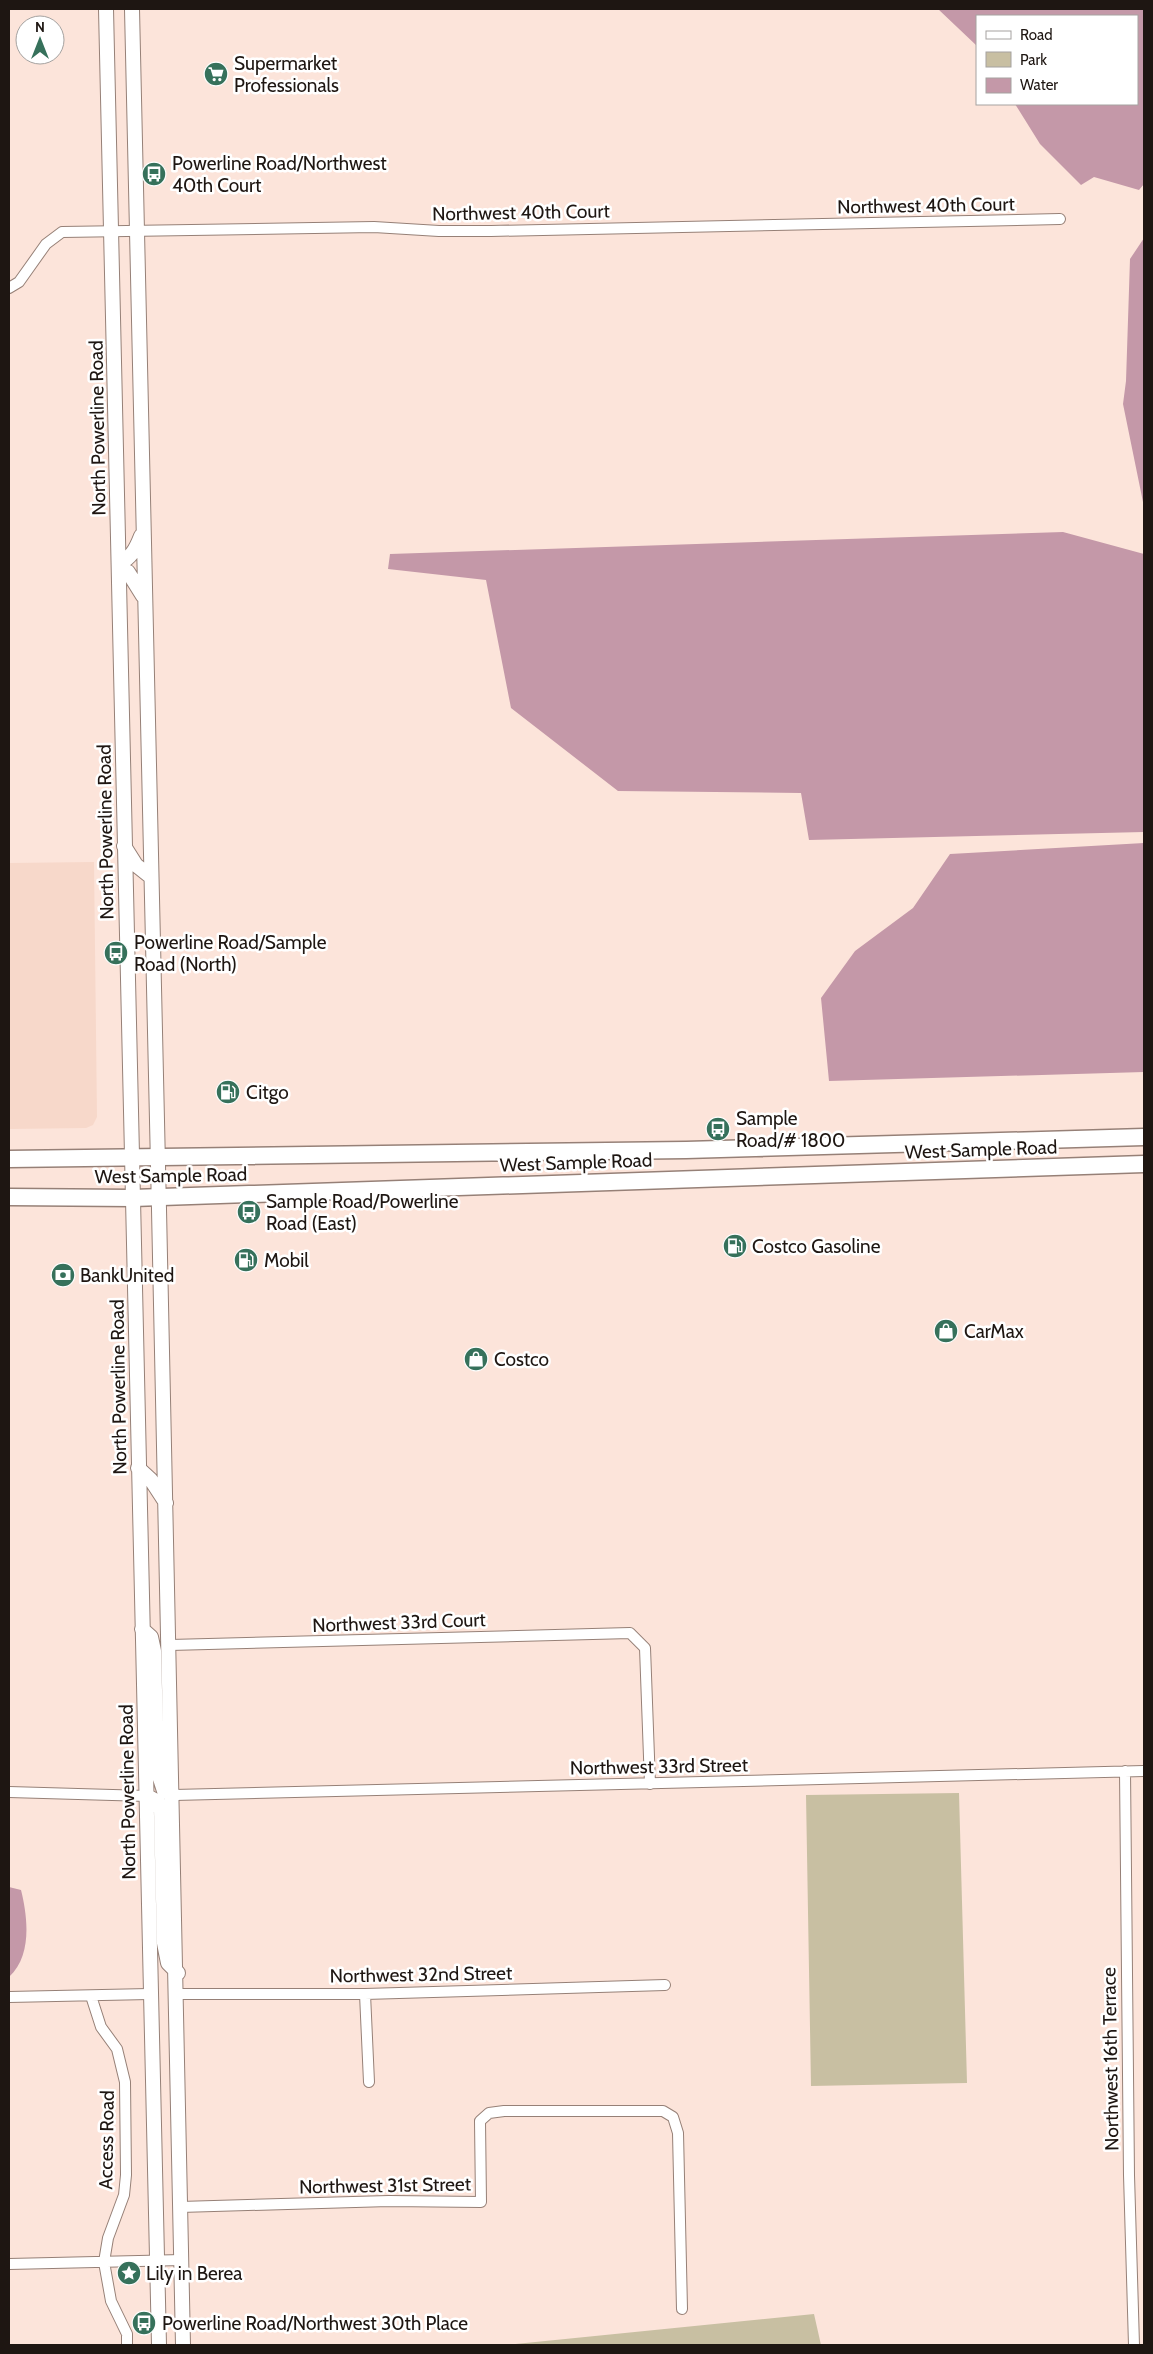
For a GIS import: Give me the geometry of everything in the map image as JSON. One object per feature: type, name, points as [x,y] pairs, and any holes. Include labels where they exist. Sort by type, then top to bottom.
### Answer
[{"type":"main road","name":"North Powerline Road","points":[[106,9],[159,2345]]},
{"type":"main road","points":[[132,9],[144,599],[178,1974],[183,2345]]},
{"type":"main road","points":[[143,532],[133,553],[119,566],[133,578],[144,599]]},
{"type":"main road","points":[[124,845],[136,866],[151,877]]},
{"type":"main road","name":"West Sample Road","points":[[9,1160],[686,1150],[1144,1137]]},
{"type":"main road","name":"West Sample Road","points":[[9,1197],[133,1198],[1144,1164]]},
{"type":"main road","points":[[138,1468],[151,1480],[166,1504]]},
{"type":"main road","points":[[142,1629],[151,1637],[155,1661],[157,1769],[164,1790],[174,1795]]},
{"type":"main road","points":[[147,1796],[158,1802],[161,1811],[164,1943],[168,1963],[178,1974]]},
{"type":"street","name":"Northwest 40th Court","points":[[9,288],[19,282],[46,244],[62,232],[374,227],[440,231],[492,231],[1060,220]]},
{"type":"street","name":"Northwest 33rd Court","points":[[170,1645],[630,1633],[645,1648],[650,1784]]},
{"type":"street","name":"Northwest 33rd Street","points":[[174,1795],[1144,1771]]},
{"type":"street","name":"Northwest 16th Terrace","points":[[1125,1772],[1129,2175],[1134,2345]]},
{"type":"street","points":[[9,1792],[147,1796]]},
{"type":"street","name":"Northwest 32nd Street","points":[[178,1994],[365,1994],[664,1985]]},
{"type":"street","points":[[9,1997],[150,1994]]},
{"type":"street","points":[[365,1994],[369,2082]]},
{"type":"street","name":"Access Road","points":[[90,1996],[102,2027],[117,2049],[125,2082],[126,2175],[124,2195],[108,2238],[104,2262],[112,2301],[127,2334],[127,2345]]},
{"type":"street","name":"Northwest 31st Street","points":[[180,2207],[389,2201],[481,2202],[480,2121],[489,2113],[504,2111],[664,2111],[673,2117],[678,2133],[682,2310]]},
{"type":"street","points":[[9,2264],[182,2260]]},
{"type":"shaded area","points":[[94,862],[97,1117],[93,1125],[86,1128],[9,1129],[9,863]]},
{"type":"green space","points":[[959,1793],[967,2083],[811,2086],[806,1795]]},
{"type":"green space","points":[[814,2314],[821,2345],[506,2345]]},
{"type":"water","points":[[938,9],[1144,9],[1144,184],[1139,190],[1094,177],[1081,185],[1040,144],[1016,105],[1138,105],[1138,15],[976,15],[976,45]]},
{"type":"water","points":[[1144,238],[1144,507],[1123,404],[1126,381],[1130,259]]},
{"type":"water","points":[[1063,532],[1144,554],[1144,832],[809,840],[801,793],[618,791],[511,708],[486,580],[388,569],[390,554]]},
{"type":"water","points":[[1144,843],[1144,1072],[829,1081],[821,998],[855,951],[913,908],[950,854]]},
{"type":"water","points":[[9,1887],[21,1890],[25,1912],[26,1936],[22,1958],[9,1977]]},
{"type":"place","name":"Supermarket Professionals","points":[[216,74]]},
{"type":"place","name":"Powerline Road/Northwest 40th Court","points":[[154,174]]},
{"type":"place","name":"Powerline Road/Sample Road (North)","points":[[116,953]]},
{"type":"place","name":"Citgo","points":[[228,1092]]},
{"type":"place","name":"Sample Road/# 1800","points":[[718,1129]]},
{"type":"place","name":"Sample Road/Powerline Road (East)","points":[[249,1212]]},
{"type":"place","name":"Costco Gasoline","points":[[735,1246]]},
{"type":"place","name":"Mobil","points":[[246,1260]]},
{"type":"place","name":"BankUnited","points":[[63,1275]]},
{"type":"place","name":"CarMax","points":[[946,1331]]},
{"type":"place","name":"Costco","points":[[476,1359]]},
{"type":"place","name":"Lily in Berea","points":[[129,2273]]},
{"type":"place","name":"Powerline Road/Northwest 30th Place","points":[[144,2323]]}]
